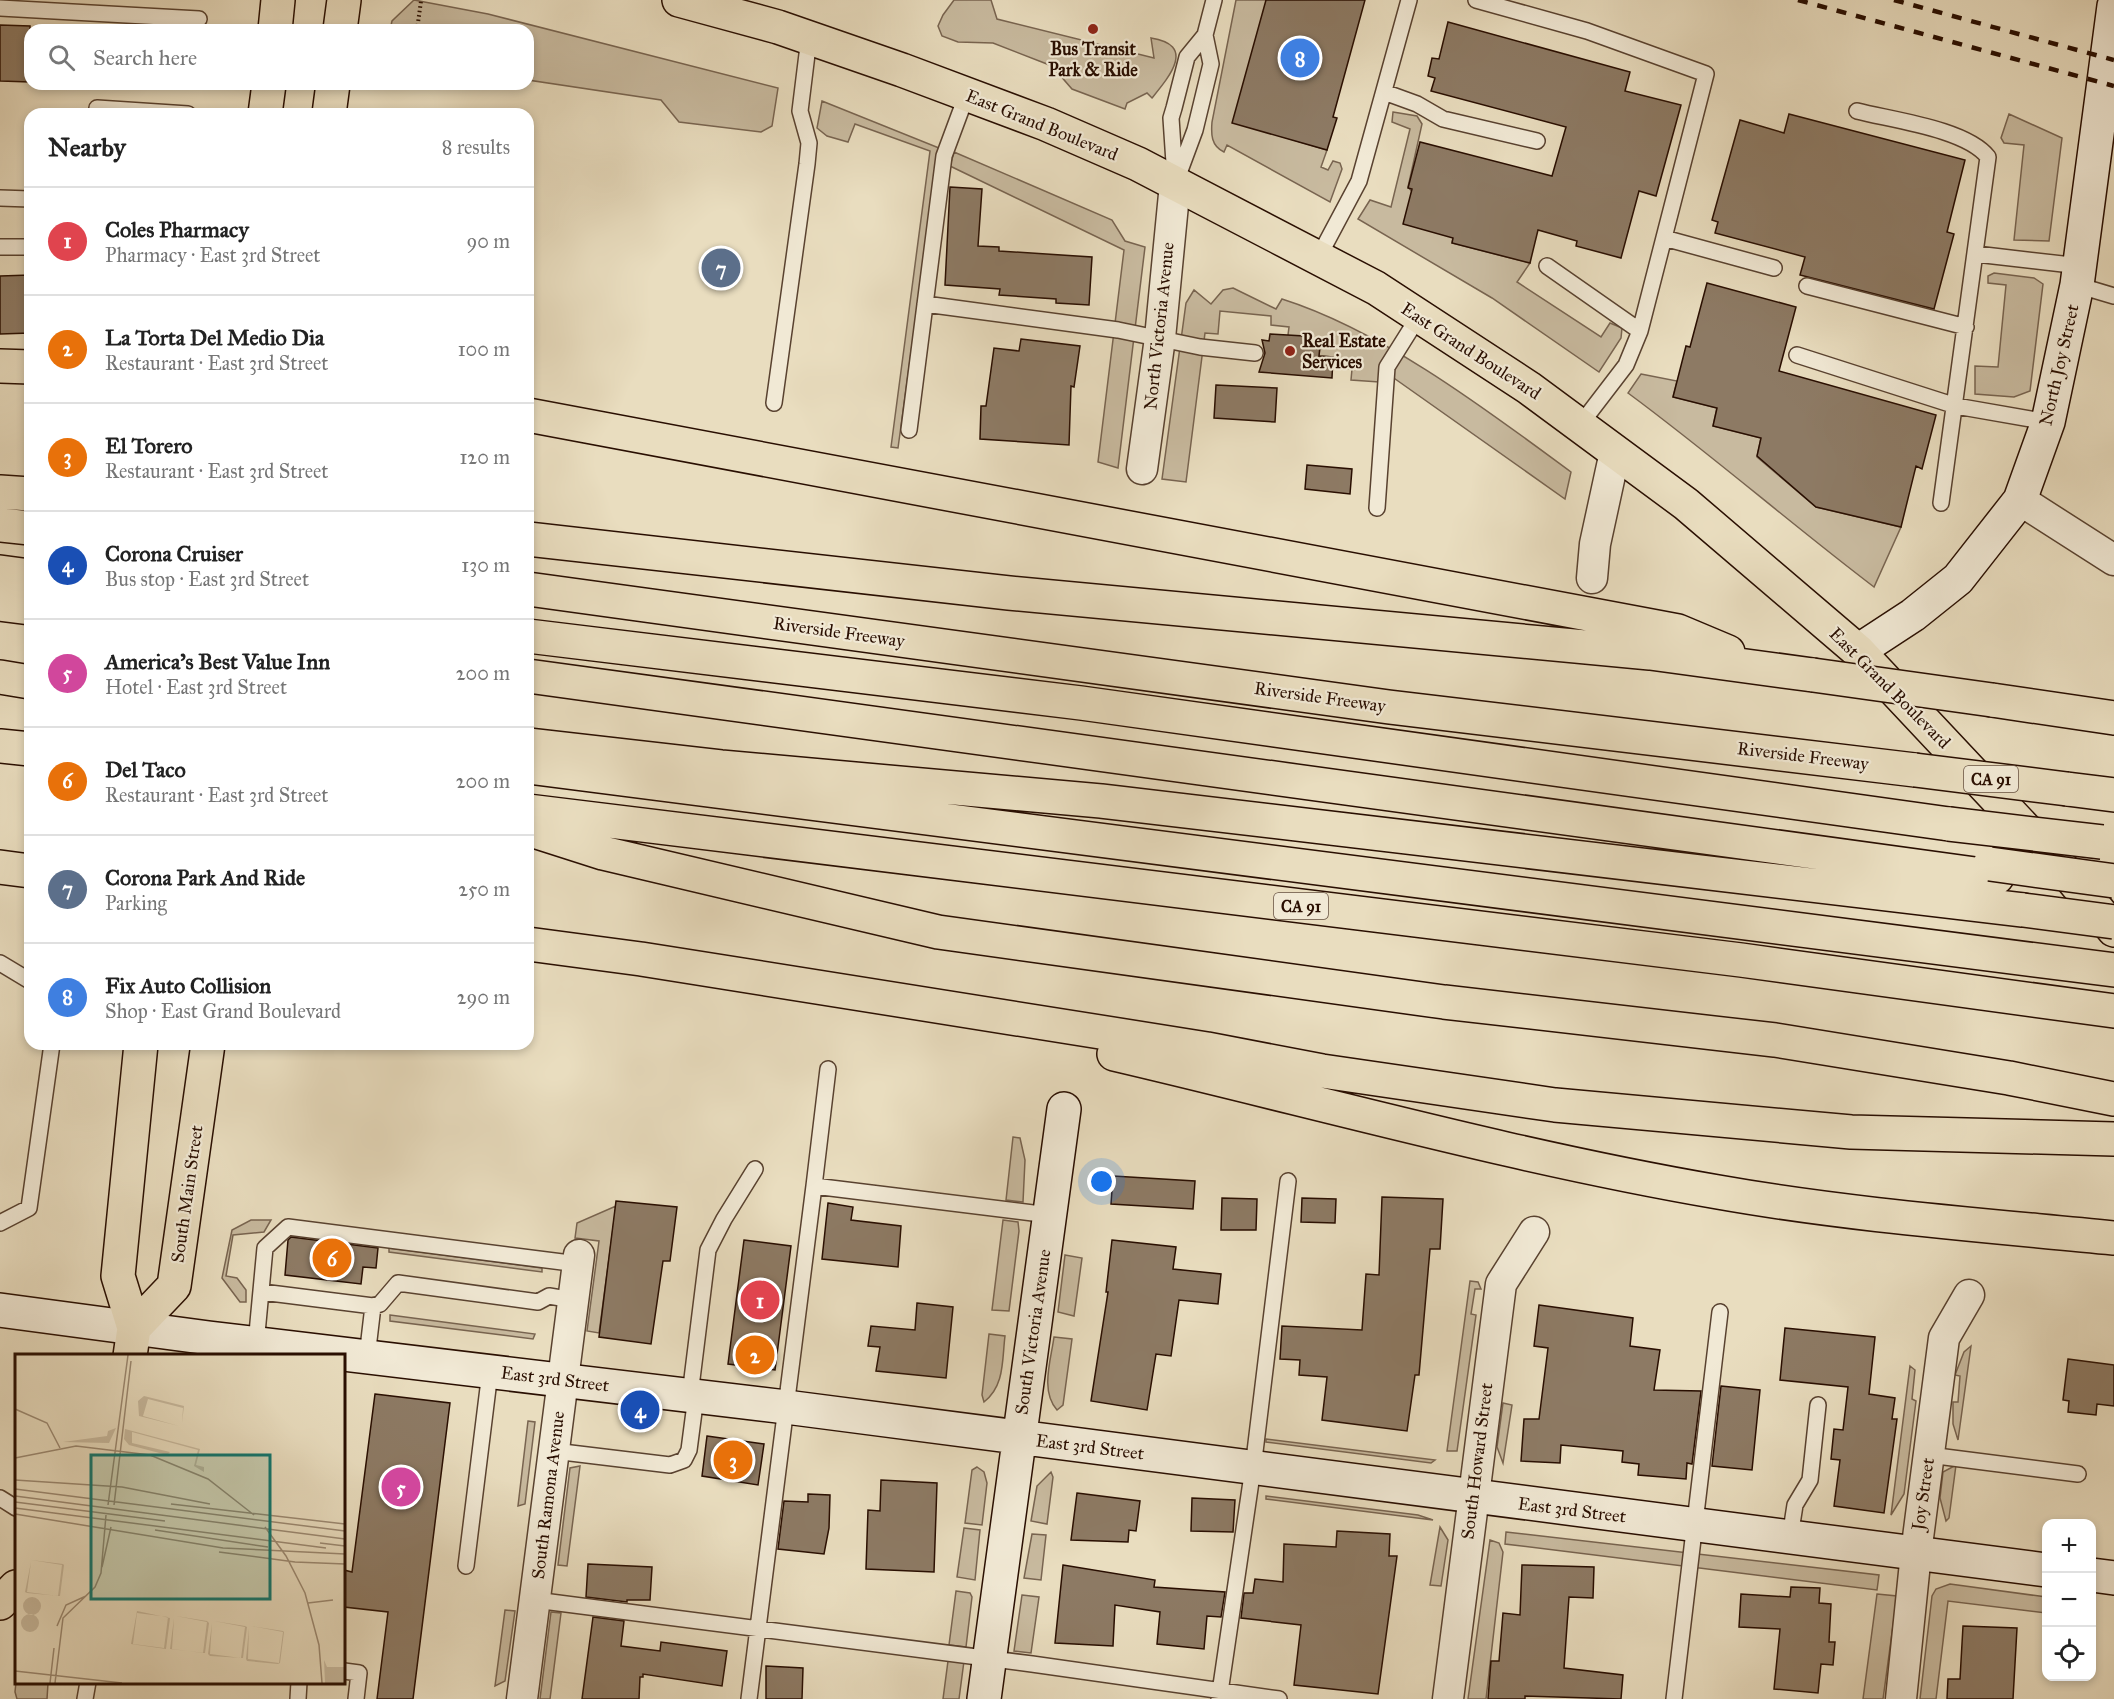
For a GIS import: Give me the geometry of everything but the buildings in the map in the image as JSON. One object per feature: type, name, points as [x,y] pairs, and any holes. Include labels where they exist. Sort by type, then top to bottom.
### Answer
[{"type":"main road","points":[[276,24],[279,0]]},
{"type":"main road","points":[[341,24],[344,0]]},
{"type":"main road","name":"East Grand Boulevard","points":[[679,0],[809,38],[967,94],[1101,147],[1376,288],[1529,388],[1686,504],[1858,651],[2073,880],[2114,930]]},
{"type":"main road","points":[[266,108],[268,90]]},
{"type":"main road","points":[[330,108],[332,90]]},
{"type":"main road","points":[[0,366],[24,367]]},
{"type":"main road","points":[[534,416],[1678,631],[1766,668]]},
{"type":"main road","points":[[0,492],[24,494]]},
{"type":"main road","points":[[0,525],[24,527]]},
{"type":"main road","points":[[534,540],[1009,593],[1650,653],[2114,718]]},
{"type":"main road","points":[[0,572],[24,575]]},
{"type":"main road","name":"Riverside Freeway","points":[[534,590],[1377,705],[2114,795]]},
{"type":"main road","points":[[0,604],[24,607]]},
{"type":"main road","points":[[534,637],[1081,703],[1949,824],[2108,842]]},
{"type":"main road","points":[[0,677],[24,680]]},
{"type":"main road","points":[[534,677],[1559,817],[1994,870],[2114,881]]},
{"type":"main road","points":[[0,746],[24,748]]},
{"type":"main road","points":[[534,746],[733,768],[1101,801],[2114,922]]},
{"type":"main road","points":[[534,768],[2114,970]]},
{"type":"main road","name":"CA 91","points":[[534,812],[1741,960],[2114,1011]]},
{"type":"main road","points":[[534,831],[603,852],[938,932],[1432,1001],[1775,1040],[2009,1078],[2114,1100]]},
{"type":"main road","points":[[0,867],[24,870]]},
{"type":"main road","points":[[1994,870],[2114,894]]},
{"type":"main road","points":[[534,945],[1207,1048],[1322,1071],[1555,1105],[1851,1132],[2114,1139]]},
{"type":"main road","points":[[867,995],[1542,1158],[1719,1192],[1908,1217],[2114,1238]]},
{"type":"main road","points":[[132,1342],[118,1276],[140,1050]]},
{"type":"main road","name":"South Main Street","points":[[132,1342],[174,1286],[207,1050]]},
{"type":"main road","points":[[0,1603],[15,1588]]},
{"type":"street","name":"North Joy Street","points":[[1858,651],[1913,615],[1958,579],[2020,500],[2048,422],[2078,276],[2114,6]]},
{"type":"street","name":"North Victoria Avenue","points":[[1142,469],[1160,338],[1175,184]]},
{"type":"street","points":[[1592,578],[1595,544],[1615,452]]},
{"type":"street","points":[[2020,500],[2114,560]]},
{"type":"street","name":"South Victoria Avenue","points":[[984,1699],[1064,1109]]},
{"type":"street","name":"South Howard Street","points":[[1448,1699],[1501,1284],[1534,1232]]},
{"type":"street","name":"South Ramona Avenue","points":[[522,1699],[554,1452],[569,1381],[573,1300],[578,1259]]},
{"type":"street","name":"Joy Street","points":[[1901,1699],[1916,1553],[1944,1338],[1969,1295]]},
{"type":"street","name":"East 3rd Street","points":[[0,1310],[132,1342],[256,1344],[305,1353]]},
{"type":"street","name":"East 3rd Street","points":[[349,1356],[569,1381]]},
{"type":"street","points":[[569,1381],[627,1408],[659,1412],[699,1399],[787,1404]]},
{"type":"street","name":"East 3rd Street","points":[[787,1404],[833,1413],[1019,1438],[2042,1569]]},
{"type":"street","points":[[2096,1576],[2114,1578]]},
{"type":"lane","points":[[1175,184],[1171,118],[1187,57],[1205,35],[1214,0]]},
{"type":"lane","points":[[1318,258],[1359,181],[1409,0]]},
{"type":"lane","points":[[1476,0],[1587,31],[1706,74],[1640,331],[1626,365],[1580,425]]},
{"type":"lane","points":[[0,8],[199,20]]},
{"type":"lane","points":[[1175,184],[1195,130],[1211,64],[1205,35]]},
{"type":"lane","points":[[774,403],[807,164],[809,142],[800,111],[809,38]]},
{"type":"lane","points":[[1383,92],[1417,104],[1443,119],[1537,141]]},
{"type":"lane","points":[[909,430],[944,156],[967,94]]},
{"type":"lane","points":[[1857,111],[1959,137],[1982,149],[1988,157],[1956,406],[1941,503]]},
{"type":"lane","points":[[0,198],[24,199]]},
{"type":"lane","points":[[1664,238],[1774,268]]},
{"type":"lane","points":[[0,247],[24,247]]},
{"type":"lane","points":[[1976,254],[2078,276],[2114,296]]},
{"type":"lane","points":[[1547,266],[1640,331]]},
{"type":"lane","points":[[1807,286],[1966,327]]},
{"type":"lane","points":[[925,304],[1160,338],[1200,347],[1255,353]]},
{"type":"lane","points":[[1377,508],[1388,367],[1419,316]]},
{"type":"lane","points":[[1797,355],[1956,406],[2048,422]]},
{"type":"lane","points":[[0,963],[24,977]]},
{"type":"lane","points":[[0,1223],[29,1208],[51,1050]]},
{"type":"lane","points":[[749,1699],[828,1069]]},
{"type":"lane","points":[[554,1452],[676,1465],[687,1455],[699,1399],[708,1250],[724,1219],[755,1170]]},
{"type":"lane","points":[[1220,1695],[1253,1468],[1288,1181]]},
{"type":"lane","points":[[814,1186],[1049,1215]]},
{"type":"lane","points":[[256,1344],[266,1248],[288,1227],[578,1259]]},
{"type":"lane","points":[[262,1292],[373,1305],[380,1304],[398,1284],[538,1302],[549,1296],[573,1300]]},
{"type":"lane","points":[[349,1356],[373,1305]]},
{"type":"lane","points":[[1674,1699],[1720,1312]]},
{"type":"lane","points":[[466,1566],[490,1372]]},
{"type":"lane","points":[[1790,1538],[1795,1505],[1810,1480],[1818,1405]]},
{"type":"lane","points":[[1929,1455],[2078,1473]]},
{"type":"lane","points":[[0,1498],[15,1507]]},
{"type":"lane","points":[[535,1600],[989,1659],[1220,1695],[1279,1699]]},
{"type":"lane","points":[[345,1671],[359,1673],[356,1699]]},
{"type":"lane","points":[[86,1699],[88,1684]]},
{"type":"lane","points":[[298,1699],[299,1684]]},
{"type":"path","points":[[418,24],[421,1]]},
{"type":"shaded area","points":[[414,0],[527,24],[391,24]]},
{"type":"shaded area","points":[[954,0],[991,0],[997,19],[1154,58],[1151,38],[1173,47],[1176,54],[1175,62],[1166,80],[1152,98],[1147,93],[1127,103],[1125,109],[1072,89],[1052,66],[993,43],[958,42],[942,36],[938,26]]},
{"type":"shaded area","points":[[1236,0],[1266,0],[1280,136],[1327,150],[1321,167],[1328,170],[1333,161],[1340,163],[1342,169],[1330,202],[1227,145],[1224,152],[1214,143],[1212,122]]},
{"type":"shaded area","points":[[534,26],[778,88],[772,126],[761,132],[679,122],[661,100],[534,81]]},
{"type":"shaded area","points":[[822,101],[939,148],[898,448],[891,447],[930,151],[855,124],[848,142],[827,136],[817,128]]},
{"type":"shaded area","points":[[1393,112],[1417,116],[1422,124],[1408,187],[1453,238],[1452,243],[1530,263],[1517,282],[1601,337],[1610,323],[1622,328],[1621,338],[1599,372],[1492,298],[1358,219],[1370,200],[1391,207],[1410,129],[1392,122]]},
{"type":"shaded area","points":[[2009,114],[2062,138],[2049,241],[2014,240],[2024,145],[2004,143],[2001,138]]},
{"type":"shaded area","points":[[954,152],[1112,220],[1125,241],[1145,247],[1118,468],[1098,462],[1124,250],[950,166]]},
{"type":"shaded area","points":[[1994,273],[2034,278],[2043,284],[2030,391],[2014,397],[1975,394],[1975,366],[1998,367],[2006,285],[1988,283],[1988,276]]},
{"type":"shaded area","points":[[1233,288],[1276,309],[1282,299],[1320,313],[1396,351],[1433,374],[1571,472],[1565,499],[1381,369],[1379,382],[1351,380],[1352,369],[1332,367],[1333,357],[1319,356],[1320,346],[1303,345],[1288,335],[1289,327],[1271,325],[1271,316],[1220,311],[1218,334],[1205,333],[1186,482],[1162,479],[1186,303],[1194,290],[1211,304],[1223,290]]},
{"type":"shaded area","points":[[1641,374],[1677,381],[1673,397],[1717,408],[1713,426],[1761,438],[1757,457],[1816,507],[1901,527],[1874,587],[1628,393]]},
{"type":"shaded area","points":[[1013,1137],[1020,1138],[1025,1160],[1023,1202],[1006,1200]]},
{"type":"shaded area","points":[[616,1206],[599,1333],[587,1331],[599,1241],[575,1238],[577,1223]]},
{"type":"shaded area","points":[[251,1220],[271,1220],[264,1232],[233,1235],[226,1276],[237,1278],[246,1290],[246,1302],[240,1302],[222,1278],[232,1230]]},
{"type":"shaded area","points":[[1003,1220],[1018,1222],[1019,1231],[1009,1311],[992,1310]]},
{"type":"shaded area","points":[[389,1248],[542,1268],[542,1272],[389,1252]]},
{"type":"shaded area","points":[[1065,1255],[1082,1258],[1074,1316],[1058,1312]]},
{"type":"shaded area","points":[[1470,1281],[1478,1282],[1481,1289],[1475,1289],[1471,1314],[1476,1315],[1457,1451],[1447,1451]]},
{"type":"shaded area","points":[[390,1315],[535,1334],[533,1339],[390,1321]]},
{"type":"shaded area","points":[[989,1334],[1005,1336],[999,1380],[991,1396],[984,1402],[982,1395]]},
{"type":"shaded area","points":[[1054,1337],[1072,1339],[1063,1405],[1057,1410],[1049,1394],[1048,1385]]},
{"type":"shaded area","points":[[1971,1346],[1958,1440],[1953,1424],[1953,1402],[1958,1402],[1960,1376],[1955,1375],[1964,1352]]},
{"type":"shaded area","points":[[1910,1366],[1915,1370],[1912,1399],[1916,1401],[1904,1494],[1891,1515]]},
{"type":"shaded area","points":[[1503,1403],[1512,1405],[1503,1463],[1497,1447]]},
{"type":"shaded area","points":[[528,1421],[535,1422],[525,1504],[518,1506]]},
{"type":"shaded area","points":[[1266,1439],[1435,1460],[1431,1463],[1266,1442]]},
{"type":"shaded area","points":[[1956,1465],[1949,1518],[1946,1521],[1940,1498],[1943,1472]]},
{"type":"shaded area","points":[[580,1466],[567,1566],[558,1565],[570,1468]]},
{"type":"shaded area","points":[[977,1467],[984,1472],[987,1483],[982,1525],[965,1523],[972,1470]]},
{"type":"shaded area","points":[[1051,1472],[1053,1477],[1047,1524],[1031,1521],[1037,1486]]},
{"type":"shaded area","points":[[1266,1496],[1418,1515],[1433,1520],[1266,1499]]},
{"type":"shaded area","points":[[1440,1527],[1448,1540],[1441,1586],[1430,1585]]},
{"type":"shaded area","points":[[964,1528],[980,1530],[975,1580],[957,1577]]},
{"type":"shaded area","points":[[1506,1532],[1879,1575],[1877,1590],[1505,1544]]},
{"type":"shaded area","points":[[1032,1534],[1046,1535],[1041,1580],[1024,1578]]},
{"type":"shaded area","points":[[1490,1540],[1499,1543],[1503,1552],[1486,1699],[1468,1699]]},
{"type":"shaded area","points":[[1950,1584],[2042,1596],[2042,1613],[1948,1601],[1936,1699],[1920,1699],[1932,1596],[1936,1589]]},
{"type":"shaded area","points":[[956,1591],[970,1593],[972,1597],[966,1647],[949,1645]]},
{"type":"shaded area","points":[[1877,1594],[1897,1596],[1883,1699],[1863,1699]]},
{"type":"shaded area","points":[[1022,1595],[1039,1597],[1031,1653],[1014,1651]]},
{"type":"shaded area","points":[[505,1610],[515,1611],[505,1681],[495,1686]]},
{"type":"shaded area","points":[[551,1612],[561,1613],[550,1699],[540,1699]]},
{"type":"shaded area","points":[[948,1661],[964,1661],[959,1699],[943,1699]]},
{"type":"shaded area","points":[[16,1684],[48,1684],[47,1699],[17,1699]]},
{"type":"railway","points":[[1798,0],[2114,86]]},
{"type":"railway","points":[[1894,0],[2114,60]]},
{"type":"place","name":"Bus Transit Park & Ride","points":[[1093,29]]},
{"type":"place","name":"Fix Auto Collision","points":[[1300,58]]},
{"type":"place","name":"Corona Park And Ride","points":[[721,268]]},
{"type":"place","name":"Real Estate Services","points":[[1290,351]]},
{"type":"place","name":"Del Taco","points":[[332,1258]]},
{"type":"place","name":"Coles Pharmacy","points":[[760,1300]]},
{"type":"place","name":"La Torta Del Medio Dia","points":[[755,1355]]},
{"type":"place","name":"Corona Cruiser","points":[[640,1410]]},
{"type":"place","name":"El Torero","points":[[733,1460]]},
{"type":"place","name":"America's Best Value Inn","points":[[401,1487]]}]
